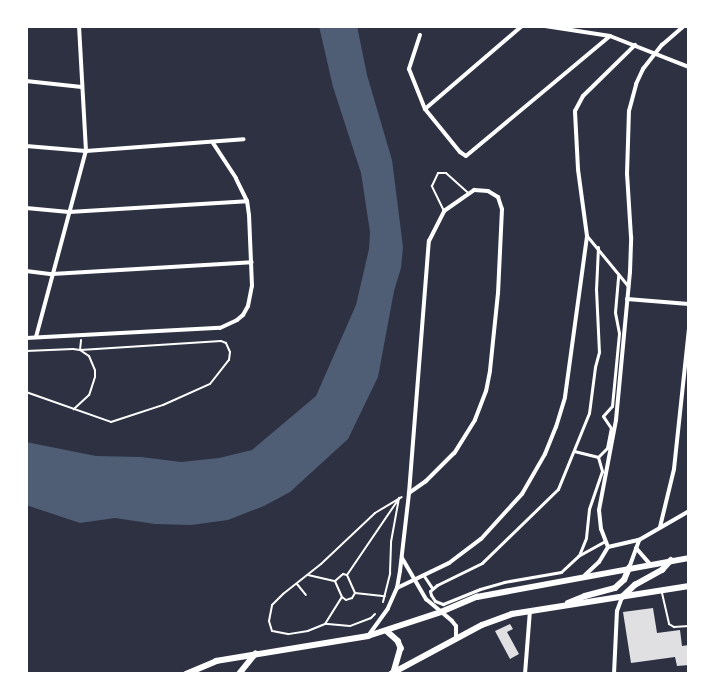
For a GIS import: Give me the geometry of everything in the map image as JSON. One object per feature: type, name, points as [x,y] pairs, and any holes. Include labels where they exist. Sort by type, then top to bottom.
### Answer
[{"type":"main road","points":[[186,674],[216,661],[368,636],[387,631],[477,597],[585,575],[689,558]]},
{"type":"main road","points":[[622,597],[635,585],[662,570],[671,560]]},
{"type":"main road","points":[[563,606],[584,596],[615,588],[624,580],[629,568]]},
{"type":"main road","points":[[392,673],[497,618],[689,586]]},
{"type":"main road","points":[[387,631],[395,638],[401,648],[392,673]]},
{"type":"main road","points":[[239,674],[255,654]]},
{"type":"street","points":[[36,337],[86,151],[79,26]]},
{"type":"street","points":[[425,109],[522,26]]},
{"type":"street","points":[[545,26],[610,36],[655,52],[689,67]]},
{"type":"street","points":[[608,547],[599,520],[599,501],[614,440],[628,286],[631,237],[627,174],[629,111],[636,84],[655,52],[684,26]]},
{"type":"street","points":[[420,35],[409,69],[425,109],[460,152],[466,156],[610,36]]},
{"type":"street","points":[[397,588],[424,576],[465,552],[496,524],[522,494],[545,454],[565,397],[587,236],[578,169],[575,110],[583,96],[635,45]]},
{"type":"street","points":[[26,82],[82,88]]},
{"type":"street","points":[[26,146],[86,151],[150,144],[213,143],[244,139]]},
{"type":"street","points":[[26,338],[220,328],[238,320],[248,306],[252,286],[247,201],[227,162],[213,143]]},
{"type":"street","points":[[368,636],[382,618],[397,588],[402,558],[409,493],[427,252],[432,230],[444,211],[468,193],[474,190],[488,191],[501,202],[498,293],[491,362],[482,406],[454,452],[426,481],[409,493]]},
{"type":"street","points":[[26,208],[69,212],[247,201]]},
{"type":"street","points":[[587,236],[598,247],[628,286]]},
{"type":"street","points":[[432,588],[482,563],[558,489],[589,413],[594,367],[599,352],[596,289],[598,247]]},
{"type":"street","points":[[26,271],[52,274],[252,262]]},
{"type":"street","points":[[598,457],[607,448],[611,428],[603,416],[612,406],[619,333],[614,312],[618,274]]},
{"type":"street","points":[[627,299],[689,304]]},
{"type":"street","points":[[660,527],[674,469],[687,375],[689,329]]},
{"type":"street","points":[[574,451],[598,457]]},
{"type":"street","points":[[578,556],[586,538],[589,509],[602,471],[598,457]]},
{"type":"street","points":[[585,575],[599,562],[608,547],[639,540],[689,511]]},
{"type":"street","points":[[424,576],[432,588],[431,595],[435,601],[443,604],[480,589],[504,582],[561,572],[578,556],[605,540]]},
{"type":"street","points":[[629,568],[639,540]]},
{"type":"street","points":[[636,548],[650,564]]},
{"type":"street","points":[[402,558],[426,599],[456,626],[456,639]]},
{"type":"street","points":[[614,674],[617,611],[622,597]]},
{"type":"street","points":[[525,674],[530,611]]},
{"type":"lane","points":[[444,211],[432,186],[438,173],[446,173],[468,193]]},
{"type":"lane","points":[[662,590],[671,626],[689,626]]},
{"type":"path","points":[[26,351],[80,350],[221,341],[226,343],[230,352],[229,360],[210,384],[163,405],[111,422],[26,392]]},
{"type":"path","points":[[74,409],[89,394],[95,377],[92,360],[80,350]]},
{"type":"path","points":[[376,612],[371,618],[350,626],[325,624],[308,631],[288,634],[272,631],[269,621],[272,605],[375,513],[409,493]]},
{"type":"path","points":[[347,575],[399,498]]},
{"type":"path","points":[[382,607],[390,574],[391,542],[399,498]]},
{"type":"path","points":[[335,581],[343,574],[347,575]]},
{"type":"path","points":[[307,575],[335,581]]},
{"type":"path","points":[[347,575],[355,593]]},
{"type":"path","points":[[335,581],[342,597],[346,600],[352,598],[355,593]]},
{"type":"path","points":[[297,584],[306,595]]},
{"type":"path","points":[[355,593],[385,596]]},
{"type":"path","points":[[325,624],[342,597]]},
{"type":"water","points":[[319,26],[357,26],[367,75],[392,160],[403,247],[401,268],[394,291],[378,377],[348,439],[290,492],[264,506],[228,520],[191,525],[155,524],[115,518],[80,523],[26,505],[26,442],[96,456],[141,457],[181,462],[219,458],[252,450],[316,396],[356,305],[369,249],[370,232],[361,173],[333,87]]},
{"type":"building","points":[[653,608],[657,633],[680,630],[682,646],[689,645],[689,665],[677,666],[675,657],[631,663],[623,612]]},
{"type":"building","points":[[510,624],[513,629],[507,632],[519,654],[510,659],[495,631]]}]
